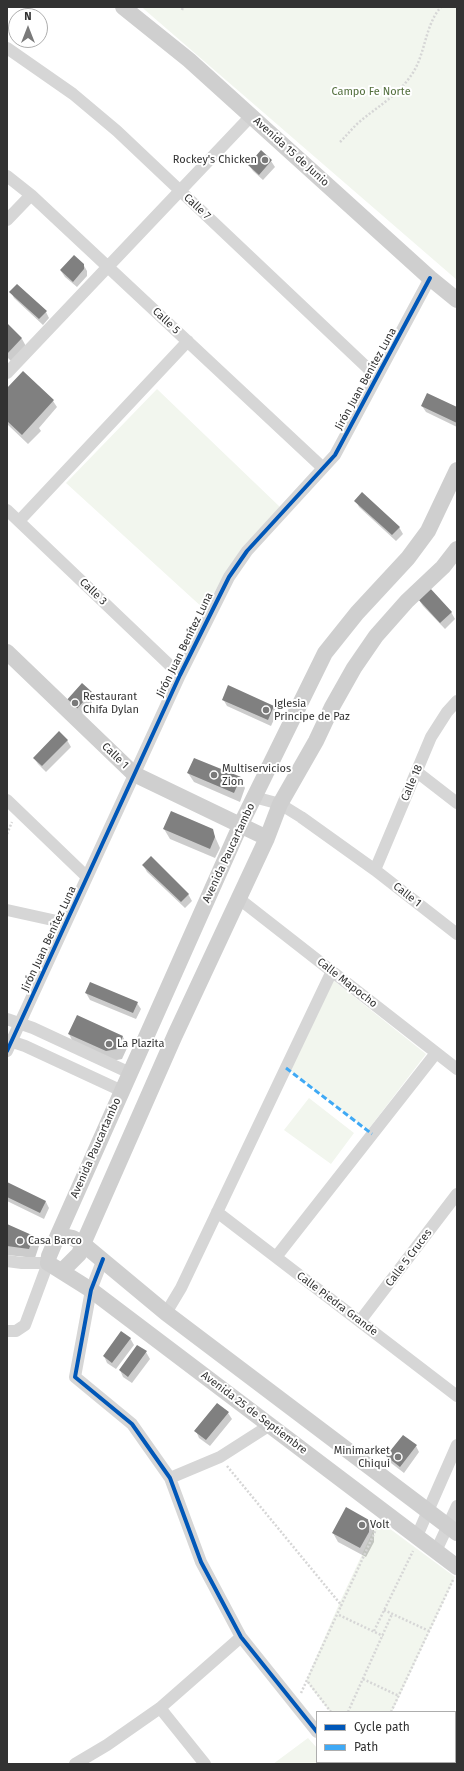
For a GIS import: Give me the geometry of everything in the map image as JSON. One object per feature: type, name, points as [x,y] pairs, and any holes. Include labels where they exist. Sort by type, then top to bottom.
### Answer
[{"type":"main road","name":"Avenida 15 de Junio","points":[[123,7],[189,60],[430,278],[457,300]]},
{"type":"main road","name":"Avenida Paucartambo","points":[[55,1267],[49,1256],[58,1235],[240,826],[325,653],[357,613],[412,553],[428,531],[457,470]]},
{"type":"main road","points":[[55,1267],[78,1254],[83,1244],[156,1077],[267,838],[280,804],[354,668],[376,636],[407,601],[443,567],[457,549]]},
{"type":"main road","name":"Calle 1","points":[[7,652],[134,774],[267,838]]},
{"type":"main road","points":[[58,1235],[73,1238],[83,1244],[103,1259],[166,1314],[452,1530]]},
{"type":"main road","name":"Avenida 25 de Septiembre","points":[[55,1267],[91,1290],[380,1509],[415,1542],[436,1552],[457,1567]]},
{"type":"street","name":"Calle 7","points":[[7,48],[78,99],[117,131],[377,377]]},
{"type":"street","points":[[7,373],[251,116]]},
{"type":"street","name":"Calle 5","points":[[7,176],[31,195],[323,468]]},
{"type":"street","points":[[7,220],[31,195]]},
{"type":"street","name":"Jirón Juan Benítez Luna","points":[[9,1044],[208,615],[246,551],[335,455],[430,278]]},
{"type":"street","points":[[18,521],[188,341]]},
{"type":"street","name":"Calle 3","points":[[7,510],[180,675]]},
{"type":"street","name":"Calle 18","points":[[375,870],[431,737],[446,712],[457,701]]},
{"type":"street","points":[[416,772],[457,803]]},
{"type":"street","name":"Calle 1","points":[[254,797],[280,804],[301,816],[375,870],[457,934]]},
{"type":"street","points":[[7,800],[87,878]]},
{"type":"street","name":"Calle Mapocho","points":[[238,898],[457,1069]]},
{"type":"street","points":[[7,910],[66,923]]},
{"type":"street","points":[[166,1314],[181,1288],[332,971]]},
{"type":"street","points":[[7,1019],[20,1023],[130,1073]]},
{"type":"street","points":[[9,1044],[122,1092]]},
{"type":"street","points":[[276,1256],[436,1053]]},
{"type":"street","name":"Calle 5 Cruces","points":[[360,1321],[457,1194]]},
{"type":"street","name":"Calle Piedra Grande","points":[[217,1212],[457,1396]]},
{"type":"street","points":[[103,1259],[91,1290],[75,1377],[132,1424],[170,1478],[200,1562],[241,1637],[316,1731]]},
{"type":"street","points":[[7,1261],[55,1267],[25,1325],[16,1331],[7,1331]]},
{"type":"street","points":[[170,1478],[220,1457],[270,1425]]},
{"type":"street","points":[[415,1542],[457,1445]]},
{"type":"street","points":[[436,1552],[452,1530],[457,1506]]},
{"type":"street","points":[[75,1764],[107,1745],[160,1708],[241,1637]]},
{"type":"street","points":[[160,1708],[204,1764]]},
{"type":"path","points":[[340,142],[357,124],[396,94],[411,76],[424,51],[429,29],[441,7]]},
{"type":"path","points":[[220,1457],[342,1606]]},
{"type":"path","points":[[295,1705],[338,1615],[379,1523],[380,1509]]},
{"type":"path","points":[[374,1631],[415,1542]]},
{"type":"path","points":[[392,1711],[454,1577],[457,1567]]},
{"type":"path","points":[[384,1610],[429,1631]]},
{"type":"path","points":[[348,1711],[392,1614]]},
{"type":"path","points":[[338,1615],[383,1636]]},
{"type":"path","points":[[363,1679],[399,1696]]},
{"type":"path","points":[[307,1682],[330,1711]]},
{"type":"green space","name":"Campo Fe Norte","points":[[142,7],[457,7],[457,280],[145,10]]},
{"type":"green space","points":[[157,389],[280,507],[241,549],[204,609],[66,483]]},
{"type":"green space","points":[[333,980],[426,1054],[368,1130],[288,1069]]},
{"type":"green space","points":[[309,1098],[354,1133],[331,1164],[284,1130]]},
{"type":"green space","points":[[378,1520],[455,1577],[392,1711],[329,1711],[306,1681],[339,1604]]},
{"type":"green space","points":[[308,1738],[316,1747],[316,1763],[330,1764],[273,1764]]},
{"type":"building","points":[[261,150],[272,160],[259,175],[248,165]]},
{"type":"building","points":[[74,255],[84,264],[84,269],[73,282],[60,270]]},
{"type":"building","points":[[17,284],[47,311],[39,319],[9,292]]},
{"type":"building","points":[[7,323],[22,338],[7,354]]},
{"type":"building","points":[[23,371],[54,400],[22,435],[7,421],[7,388]]},
{"type":"building","points":[[427,393],[457,407],[457,423],[421,406]]},
{"type":"building","points":[[362,492],[400,527],[392,535],[354,501]]},
{"type":"building","points":[[430,588],[452,612],[440,623],[418,599]]},
{"type":"building","points":[[82,683],[92,692],[75,711],[65,702]]},
{"type":"building","points":[[228,685],[274,706],[268,720],[222,700]]},
{"type":"building","points":[[59,731],[68,740],[42,766],[33,758]]},
{"type":"building","name":"Multiservicios Zion","points":[[194,758],[241,777],[234,793],[187,773]]},
{"type":"building","points":[[171,811],[213,829],[215,837],[210,849],[163,829]]},
{"type":"building","points":[[151,856],[189,894],[181,902],[142,865]]},
{"type":"building","points":[[90,982],[138,1002],[133,1013],[85,993]]},
{"type":"building","points":[[77,1015],[123,1036],[117,1049],[106,1051],[68,1034]]},
{"type":"building","points":[[7,1182],[46,1201],[40,1213],[7,1197]]},
{"type":"building","name":"Casa Barco","points":[[7,1224],[34,1236],[29,1249],[7,1246]]},
{"type":"building","points":[[121,1331],[131,1338],[112,1363],[103,1356]]},
{"type":"building","points":[[137,1345],[147,1351],[128,1377],[119,1370]]},
{"type":"building","points":[[217,1403],[229,1412],[206,1440],[194,1431]]},
{"type":"building","points":[[403,1435],[417,1445],[400,1467],[386,1456]]},
{"type":"building","points":[[346,1507],[369,1520],[369,1532],[360,1548],[332,1533]]},
{"type":"marked path","points":[[286,1068],[372,1134]]},
{"type":"cycle path","points":[[7,1051],[180,675],[229,577],[247,551],[335,455],[430,278]]},
{"type":"cycle path","points":[[103,1259],[91,1290],[75,1377],[132,1424],[170,1478],[201,1562],[241,1637],[316,1731]]},
{"type":"place","name":"Rockey's Chicken","points":[[265,160]]},
{"type":"place","name":"Restaurant Chifa Dylan","points":[[75,703]]},
{"type":"place","name":"Iglesia Principe de Paz","points":[[266,710]]},
{"type":"place","name":"Multiservicios Zion","points":[[214,775]]},
{"type":"place","name":"La Plazita","points":[[109,1044]]},
{"type":"place","name":"Casa Barco","points":[[20,1241]]},
{"type":"place","name":"Minimarket Chiqui","points":[[398,1457]]},
{"type":"place","name":"Volt","points":[[362,1525]]}]
